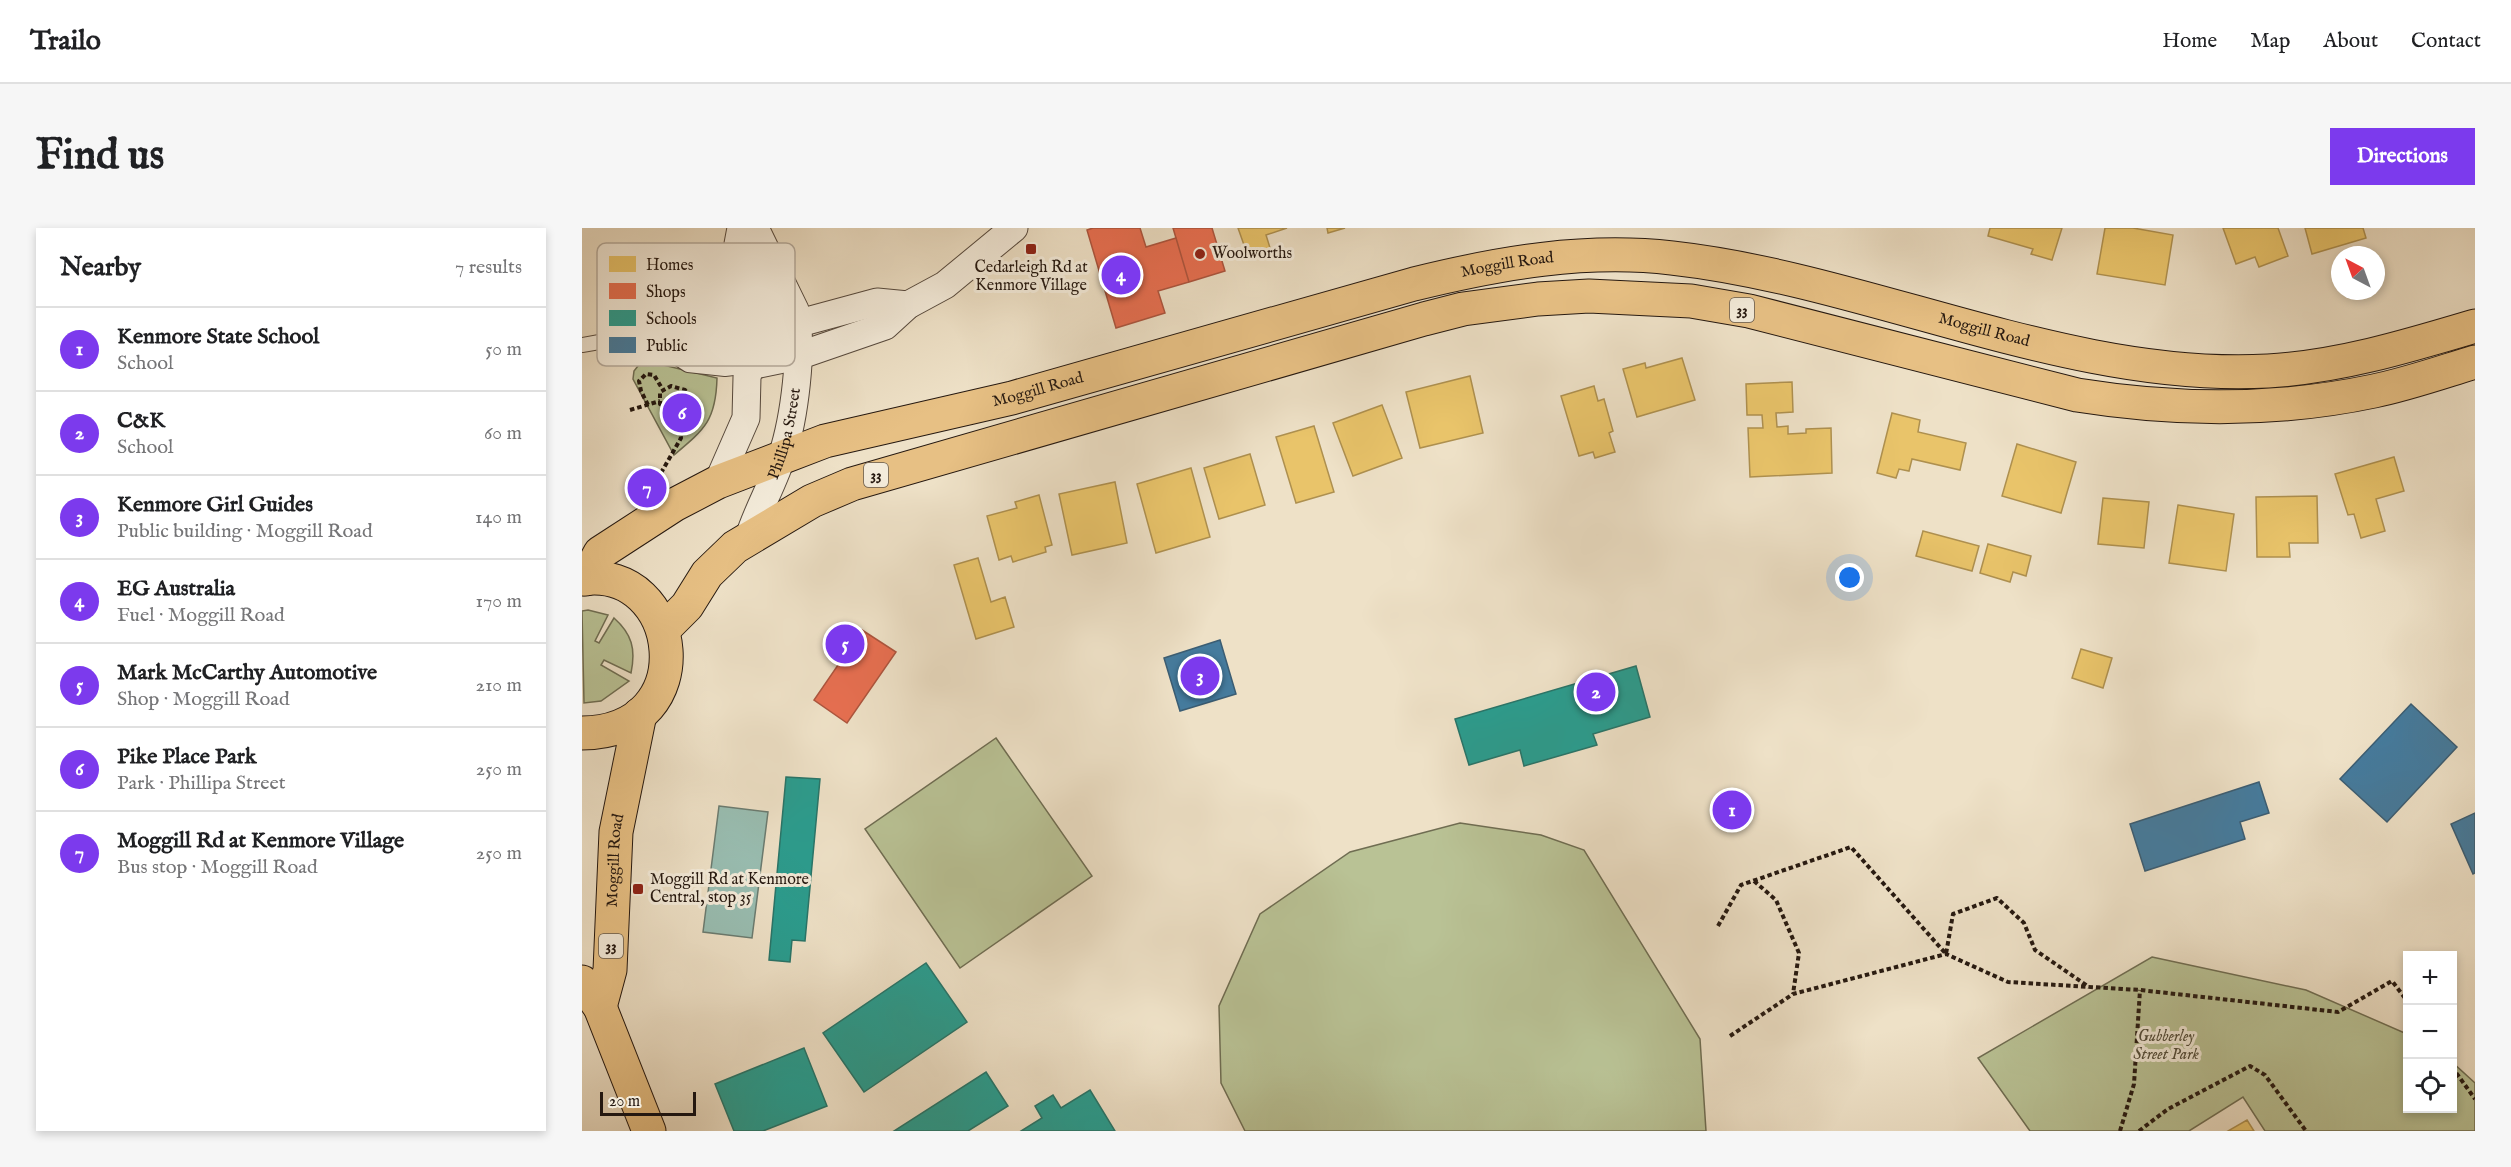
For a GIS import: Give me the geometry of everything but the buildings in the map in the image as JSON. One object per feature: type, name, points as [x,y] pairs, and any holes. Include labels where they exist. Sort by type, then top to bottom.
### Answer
[{"type":"main road","name":"Moggill Road","points":[[584,579],[600,553],[674,506],[718,482],[782,456],[851,433],[1012,398],[1414,284],[1471,270],[1538,259],[1634,255],[1722,265],[1863,297],[2081,353],[2146,364],[2202,369],[2268,371],[2323,364],[2370,355],[2475,326]]},
{"type":"main road","name":"33","points":[[640,714],[658,693],[666,673],[667,651],[663,630],[687,606],[707,574],[749,537],[812,501],[887,472],[1463,309],[1538,298],[1610,296],[1691,301],[1749,311],[2078,395],[2129,404],[2184,407],[2233,408],[2329,399],[2376,391],[2475,362]]},
{"type":"main road","points":[[584,579],[611,581],[633,591],[651,608],[663,630]]},
{"type":"main road","name":"Moggill Road","points":[[640,714],[616,832],[610,970],[588,1002],[649,1131]]},
{"type":"main road","points":[[582,733],[606,731],[623,725],[640,714]]},
{"type":"street","points":[[738,243],[741,228]]},
{"type":"street","name":"Phillipa Street","points":[[756,228],[764,243]]},
{"type":"street","points":[[795,357],[885,326],[908,305],[945,285],[1014,228]]},
{"type":"street","points":[[795,324],[877,302],[908,305]]},
{"type":"street","name":"Phillipa Street","points":[[749,537],[759,506],[782,456],[798,356],[798,323],[795,314]]},
{"type":"street","points":[[718,482],[746,418],[750,366]]},
{"type":"lane","points":[[582,345],[597,342]]},
{"type":"lane","points":[[696,366],[725,369],[750,366]]},
{"type":"path","points":[[648,405],[639,381],[646,374],[654,375],[663,390]]},
{"type":"path","points":[[659,476],[681,438],[677,415],[660,404],[660,392],[671,386],[685,390],[690,396],[683,413],[677,415]]},
{"type":"path","points":[[630,410],[660,401]]},
{"type":"path","points":[[1718,926],[1741,885],[1851,847],[1946,954],[2008,982],[2140,990],[2338,1012],[2392,981],[2403,995]]},
{"type":"path","points":[[1754,881],[1776,900],[1799,953],[1793,994]]},
{"type":"path","points":[[1946,954],[1953,914],[1997,898],[2024,923],[2035,950],[2089,987]]},
{"type":"path","points":[[1730,1036],[1793,994],[1946,954]]},
{"type":"path","points":[[2120,1131],[2134,1084],[2140,990]]},
{"type":"path","points":[[2139,1131],[2168,1109],[2250,1066],[2265,1075],[2306,1131]]},
{"type":"path","points":[[2457,1074],[2475,1099]]},
{"type":"green space","points":[[638,366],[668,366],[717,378],[714,404],[707,422],[694,438],[674,455],[633,379],[634,371]]},
{"type":"green space","points":[[588,610],[608,615],[595,641],[599,643],[614,618],[629,636],[633,657],[631,673],[604,660],[601,665],[629,681],[601,701],[584,703],[582,611]]},
{"type":"green space","points":[[996,738],[1092,876],[960,968],[865,829]]},
{"type":"green space","points":[[1460,823],[1541,835],[1584,850],[1700,1039],[1706,1131],[1245,1131],[1221,1083],[1219,1006],[1260,914],[1350,852]]},
{"type":"green space","name":"Gubberley Street Park","points":[[2152,957],[2306,990],[2403,1032],[2403,1113],[2457,1113],[2457,1067],[2475,1083],[2475,1131],[2265,1131],[2243,1097],[2189,1131],[2030,1131],[1978,1058]]},
{"type":"water","points":[[719,806],[768,812],[752,938],[703,932]]},
{"type":"place","name":"Cedarleigh Rd at Kenmore Village","points":[[1031,249]]},
{"type":"place","name":"Woolworths","points":[[1200,254]]},
{"type":"place","name":"EG Australia","points":[[1121,275]]},
{"type":"place","name":"Pike Place Park","points":[[682,413]]},
{"type":"place","name":"Moggill Rd at Kenmore Village","points":[[647,488]]},
{"type":"place","name":"Mark McCarthy Automotive","points":[[845,644]]},
{"type":"place","name":"Kenmore Girl Guides","points":[[1200,676]]},
{"type":"place","name":"C&K","points":[[1596,692]]},
{"type":"place","name":"Kenmore State School","points":[[1732,810]]},
{"type":"place","name":"Moggill Rd at Kenmore Central, stop 35","points":[[638,889]]}]
